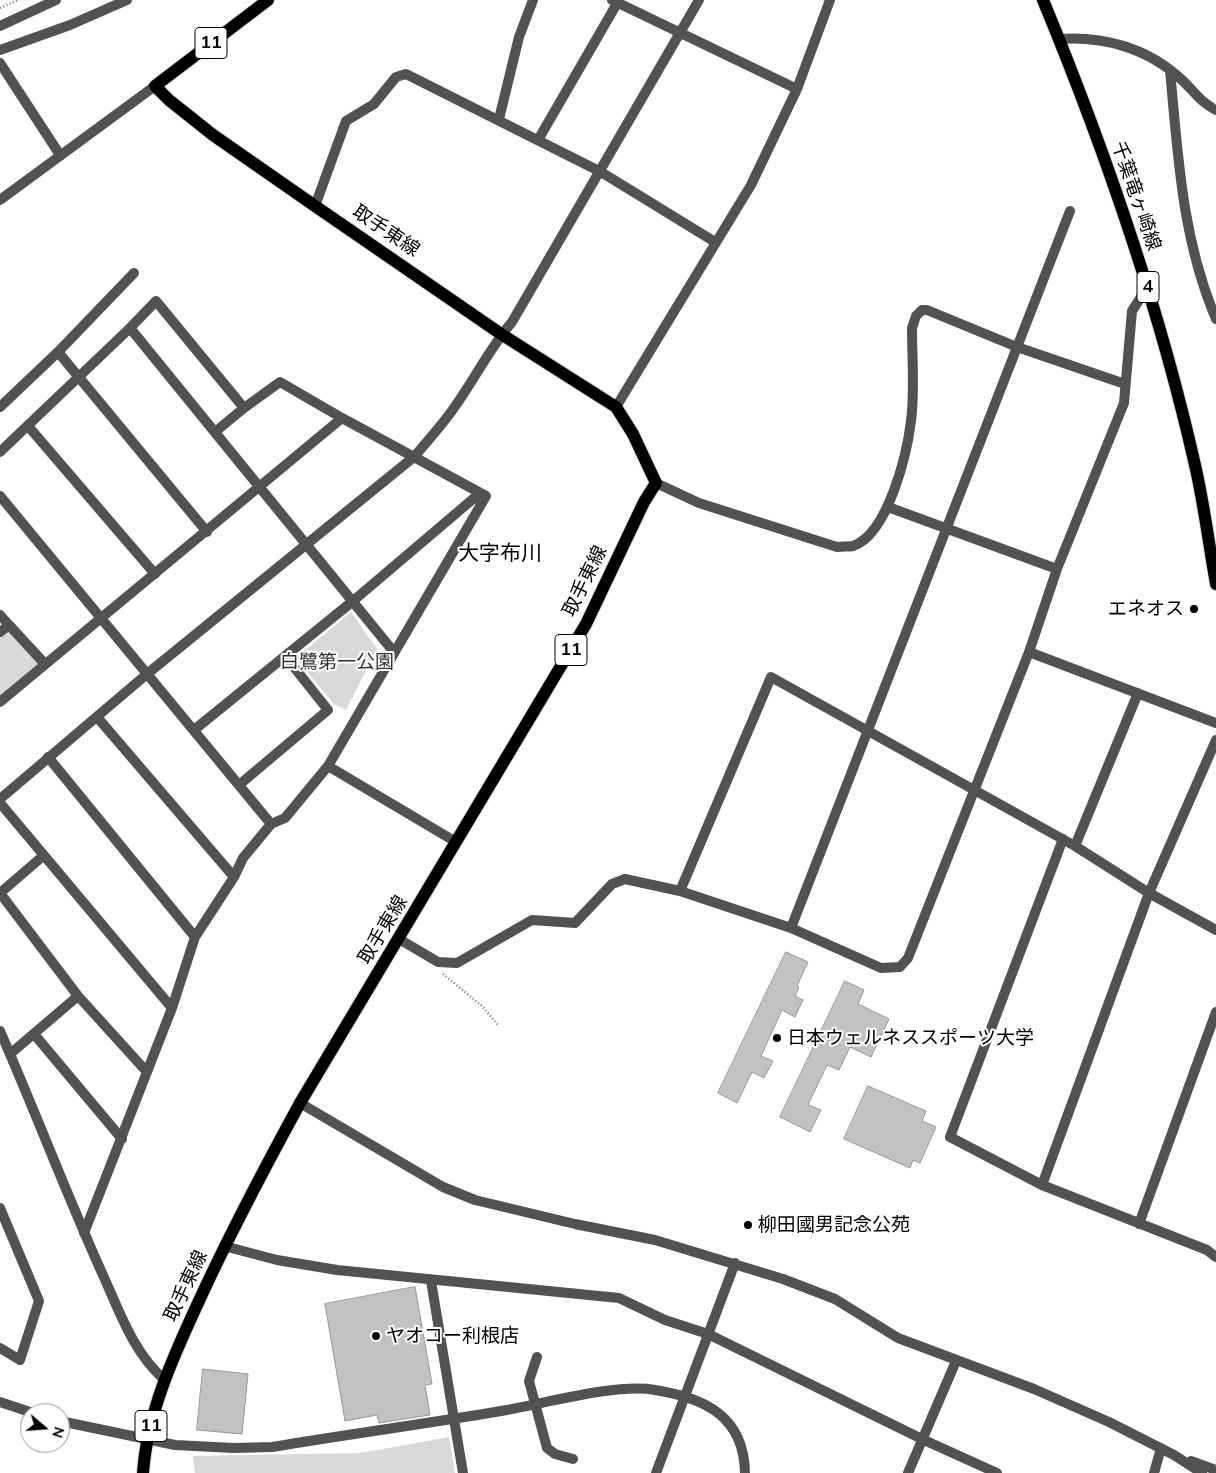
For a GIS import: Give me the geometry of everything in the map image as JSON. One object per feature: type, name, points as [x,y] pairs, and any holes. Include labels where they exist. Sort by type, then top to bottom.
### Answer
[{"type":"main road","name":"11","points":[[155,86],[268,0]]},
{"type":"main road","name":"千葉竜ヶ崎線","points":[[1043,0],[1102,152],[1148,286],[1195,466],[1216,584]]},
{"type":"main road","name":"取手東線","points":[[142,1473],[147,1440],[165,1380],[224,1246],[300,1103],[400,939],[586,624],[644,502],[656,483],[633,434],[616,407],[501,334],[315,206],[214,135],[169,100],[155,86]]},
{"type":"street","points":[[0,26],[56,0]]},
{"type":"street","points":[[0,50],[70,25],[127,0]]},
{"type":"street","points":[[499,119],[519,37],[533,0]]},
{"type":"street","points":[[172,1008],[43,856],[0,801],[48,757],[415,456],[456,406],[501,334],[512,322],[601,172],[699,0]]},
{"type":"street","points":[[616,407],[715,242],[751,186],[797,89],[830,0]]},
{"type":"street","points":[[538,140],[616,1],[797,89]]},
{"type":"street","points":[[1059,39],[1092,38],[1124,44],[1170,70],[1206,106],[1216,110]]},
{"type":"street","points":[[0,63],[60,154]]},
{"type":"street","points":[[1170,70],[1178,166],[1189,238],[1201,284],[1216,319]]},
{"type":"street","points":[[315,206],[346,121],[374,104],[396,77],[406,74],[499,119],[601,172],[715,242]]},
{"type":"street","points":[[0,200],[60,154],[155,86]]},
{"type":"street","points":[[791,928],[1070,211]]},
{"type":"street","points":[[0,407],[58,352],[134,273]]},
{"type":"street","points":[[400,939],[438,962],[457,963],[532,920],[575,923],[612,884],[625,879],[680,891],[791,928],[881,968],[900,967],[908,958],[1029,652],[1057,569],[1124,403],[1132,311],[1148,286]]},
{"type":"street","points":[[0,452],[156,301],[244,408]]},
{"type":"street","points":[[656,483],[699,503],[837,547],[852,546],[867,536],[888,507],[903,462],[912,420],[912,328],[916,316],[922,310],[928,310],[1016,347],[1126,384]]},
{"type":"street","points":[[130,328],[307,543],[393,651]]},
{"type":"street","points":[[58,352],[208,532]]},
{"type":"street","points":[[84,1233],[172,1008],[195,937],[234,877],[243,858],[271,824],[285,818],[328,766],[393,651],[486,496],[280,382],[215,432]]},
{"type":"street","points":[[0,702],[101,617],[208,532],[342,418]]},
{"type":"street","points":[[28,426],[155,574]]},
{"type":"street","points":[[194,730],[353,601],[480,493]]},
{"type":"street","points":[[0,496],[271,824]]},
{"type":"street","points":[[888,507],[1057,569]]},
{"type":"street","points":[[0,615],[45,664]]},
{"type":"street","points":[[0,632],[8,625]]},
{"type":"street","points":[[1029,652],[1216,722]]},
{"type":"street","points":[[239,785],[328,710],[285,656]]},
{"type":"street","points":[[680,891],[771,676],[1075,846],[1150,893],[1216,930]]},
{"type":"street","points":[[1075,846],[1138,693]]},
{"type":"street","points":[[97,717],[234,877]]},
{"type":"street","points":[[1042,1185],[1150,893],[1216,740]]},
{"type":"street","points":[[48,757],[195,937]]},
{"type":"street","points":[[328,766],[456,842]]},
{"type":"street","points":[[1062,840],[950,1137],[1042,1185],[1207,1250],[1216,1257]]},
{"type":"street","points":[[43,856],[0,893],[78,996],[147,1072]]},
{"type":"street","points":[[10,1054],[78,996]]},
{"type":"street","points":[[1139,1224],[1216,1012]]},
{"type":"street","points":[[0,1030],[84,1233],[128,1331],[151,1368],[165,1380]]},
{"type":"street","points":[[34,1034],[122,1138]]},
{"type":"street","points":[[300,1103],[443,1187],[475,1200],[575,1224],[655,1240],[735,1263],[835,1299],[898,1338],[1034,1389],[1109,1422],[1174,1455],[1202,1473]]},
{"type":"street","points":[[0,1208],[39,1302],[20,1360],[0,1348]]},
{"type":"street","points":[[224,1246],[277,1260],[337,1270],[619,1298],[665,1320],[708,1334],[924,1440],[996,1473]]},
{"type":"street","points":[[656,1473],[683,1396],[735,1263]]},
{"type":"street","points":[[431,1280],[453,1418],[464,1473]]},
{"type":"street","points":[[537,1356],[529,1381],[547,1448],[555,1454],[573,1459]]},
{"type":"street","points":[[908,1473],[924,1440],[956,1361]]},
{"type":"street","points":[[70,1423],[175,1445],[234,1448],[272,1446],[535,1405],[614,1390],[654,1389],[683,1396],[721,1413],[738,1434],[746,1473]]},
{"type":"street","points":[[0,1402],[20,1409]]},
{"type":"street","points":[[1154,1473],[1161,1448]]},
{"type":"street","points":[[1174,1455],[1216,1470]]},
{"type":"path","points":[[0,8],[18,0]]},
{"type":"path","points":[[442,973],[482,1006],[498,1025]]},
{"type":"green space","name":"白鷺第一公園","points":[[351,612],[377,649],[346,710],[334,704],[296,658]]},
{"type":"green space","points":[[9,630],[40,664],[0,697],[0,637]]},
{"type":"green space","points":[[449,1437],[455,1473],[195,1473],[193,1456],[361,1453]]},
{"type":"building","points":[[786,952],[808,962],[797,986],[799,987],[795,996],[803,1000],[795,1017],[782,1010],[761,1056],[773,1061],[764,1078],[752,1072],[737,1103],[718,1093]]},
{"type":"building","points":[[845,981],[864,990],[858,1004],[889,1019],[871,1057],[850,1047],[839,1070],[827,1065],[808,1105],[821,1110],[810,1132],[780,1117]]},
{"type":"building","points":[[868,1086],[926,1111],[922,1121],[936,1127],[920,1163],[913,1160],[910,1168],[844,1139]]},
{"type":"building","points":[[415,1287],[432,1384],[425,1385],[430,1415],[379,1423],[377,1415],[345,1421],[325,1304]]},
{"type":"building","points":[[203,1369],[248,1374],[242,1434],[197,1430]]},
{"type":"place","name":"エネオス","points":[[1194,609]]},
{"type":"place","name":"日本ウェルネススポーツ大学","points":[[777,1038]]},
{"type":"place","name":"柳田國男記念公苑","points":[[748,1225]]},
{"type":"place","name":"ヤオコー利根店","points":[[376,1336]]},
{"type":"district","name":"大字布川","points":[[500,554]]}]
